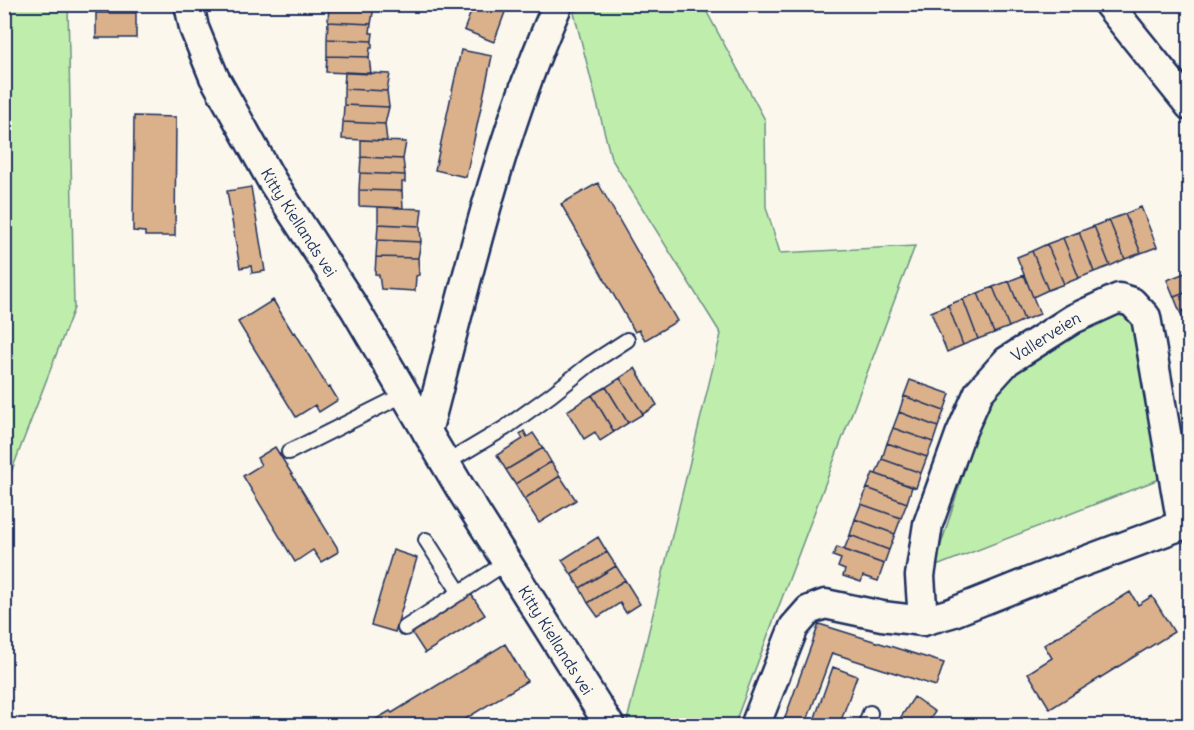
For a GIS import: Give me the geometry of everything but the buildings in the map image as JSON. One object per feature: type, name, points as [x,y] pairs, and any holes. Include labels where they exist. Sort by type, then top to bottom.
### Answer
[{"type":"street","name":"Kitty Kiellands vei","points":[[189,4],[194,28],[214,77],[272,181],[355,309],[427,432],[610,726]]},
{"type":"street","points":[[427,432],[502,153],[531,66],[558,4]]},
{"type":"street","points":[[1108,4],[1190,106]]},
{"type":"street","name":"Vallerveien","points":[[755,726],[794,627],[809,610],[825,604],[882,616],[923,621],[951,614],[1039,578],[1186,526],[1146,317],[1132,302],[1119,298],[1073,319],[1007,361],[979,392],[960,435],[928,524],[920,576],[923,621]]},
{"type":"lane","points":[[446,463],[505,428],[590,364],[627,340]]},
{"type":"lane","points":[[290,452],[405,394]]},
{"type":"lane","points":[[426,540],[460,593]]},
{"type":"lane","points":[[405,628],[507,562]]},
{"type":"green space","points":[[5,4],[68,5],[74,308],[5,488]]},
{"type":"green space","points":[[580,4],[703,5],[765,120],[766,207],[780,253],[915,246],[734,725],[626,725],[721,334],[611,158],[574,13]]},
{"type":"green space","points":[[1109,313],[1130,318],[1141,338],[1162,478],[934,567],[983,410],[1005,376]]}]
